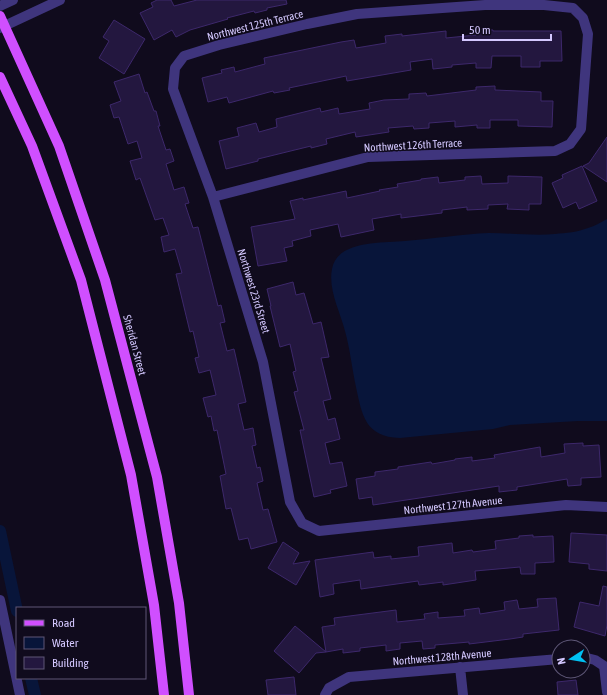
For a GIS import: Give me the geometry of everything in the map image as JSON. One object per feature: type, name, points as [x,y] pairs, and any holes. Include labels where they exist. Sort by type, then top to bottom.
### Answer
[{"type":"main road","name":"Sheridan Street","points":[[1,23],[59,146],[105,280],[156,477],[179,603],[189,695]]},
{"type":"main road","points":[[0,77],[32,146],[81,280],[131,474],[154,605],[164,695]]},
{"type":"street","points":[[0,6],[13,0]]},
{"type":"street","points":[[1,23],[60,0]]},
{"type":"street","name":"Northwest 125th Terrace","points":[[175,68],[184,56],[219,45],[307,24],[357,14],[485,5],[544,5],[572,8],[583,18],[588,34],[581,129],[570,144]]},
{"type":"street","name":"Northwest 23rd Street","points":[[175,68],[172,88],[213,197],[263,362],[290,502],[302,524]]},
{"type":"street","name":"Northwest 126th Terrace","points":[[213,197],[368,158],[555,151],[570,144]]},
{"type":"street","name":"Northwest 127th Avenue","points":[[302,524],[320,530],[566,505],[607,507]]},
{"type":"street","points":[[0,600],[16,676]]},
{"type":"street","name":"Northwest 128th Avenue","points":[[327,691],[349,677],[551,659]]},
{"type":"street","points":[[591,659],[604,666],[607,692]]},
{"type":"street","points":[[460,667],[463,695]]},
{"type":"street","points":[[17,679],[20,695]]},
{"type":"water","points":[[607,219],[607,421],[510,425],[493,429],[400,438],[388,437],[379,434],[372,429],[367,423],[360,407],[347,338],[333,293],[331,277],[332,269],[336,260],[342,253],[351,248],[374,243],[468,234],[489,233],[539,235],[568,233],[591,227]]},
{"type":"building","points":[[157,0],[171,0],[174,6],[197,0],[286,0],[287,4],[267,8],[267,10],[255,13],[254,11],[227,18],[228,19],[190,30],[176,37],[172,30],[154,40],[140,13],[153,7],[151,3]]},
{"type":"building","points":[[114,20],[145,39],[124,74],[99,58],[109,41],[103,37]]},
{"type":"building","points":[[476,29],[493,31],[561,31],[562,61],[540,61],[540,67],[521,67],[521,56],[492,56],[491,68],[476,68],[476,63],[452,65],[452,67],[433,69],[432,59],[410,62],[411,70],[347,81],[346,76],[289,88],[290,90],[274,93],[273,91],[229,103],[227,97],[208,102],[202,78],[222,73],[221,70],[234,67],[235,72],[265,64],[264,58],[341,42],[354,40],[356,48],[386,43],[385,36],[402,34],[402,36],[446,31],[446,38],[476,35]]},
{"type":"building","points":[[139,74],[145,93],[147,92],[154,111],[156,111],[160,126],[158,126],[166,150],[170,149],[174,161],[166,164],[174,190],[184,187],[189,203],[185,204],[193,228],[198,227],[218,306],[221,305],[225,322],[220,323],[227,351],[234,349],[246,402],[238,404],[244,430],[253,428],[256,445],[252,446],[257,468],[260,467],[263,481],[257,483],[263,510],[268,509],[277,542],[251,549],[248,538],[239,540],[231,508],[226,509],[220,476],[226,474],[217,430],[214,431],[211,416],[208,417],[203,398],[216,395],[210,370],[199,373],[195,358],[199,357],[193,331],[190,332],[176,274],[182,273],[175,249],[164,252],[161,237],[169,235],[163,218],[155,220],[140,178],[136,180],[130,161],[142,158],[137,141],[128,144],[119,117],[114,118],[110,105],[121,101],[114,82]]},
{"type":"building","points":[[495,86],[495,90],[541,92],[541,101],[553,101],[552,127],[518,126],[518,120],[490,120],[490,128],[477,128],[477,125],[455,127],[455,121],[429,123],[429,128],[414,129],[413,126],[388,128],[389,132],[356,137],[355,132],[326,139],[327,144],[311,148],[311,146],[258,159],[258,161],[226,169],[219,141],[239,136],[237,128],[256,123],[259,132],[277,127],[276,119],[320,108],[321,112],[338,108],[339,114],[370,109],[369,103],[384,100],[409,99],[409,94],[426,93],[427,96],[476,90],[476,87]]},
{"type":"building","points":[[607,137],[607,182],[583,166],[589,163]]},
{"type":"building","points":[[582,166],[597,201],[579,209],[576,202],[563,208],[552,183],[563,178],[562,175]]},
{"type":"building","points":[[481,176],[482,184],[508,183],[508,176],[542,177],[541,204],[529,204],[529,210],[507,209],[508,204],[488,205],[488,209],[467,210],[467,207],[442,210],[442,213],[401,218],[401,214],[372,219],[374,230],[341,237],[338,224],[310,230],[311,236],[292,241],[293,246],[284,248],[287,261],[258,266],[251,227],[295,219],[290,201],[303,198],[303,200],[346,191],[347,198],[398,187],[397,184],[421,179],[438,177],[439,183],[465,180],[465,177]]},
{"type":"building","points":[[293,282],[296,295],[304,293],[313,324],[321,322],[329,357],[321,358],[331,399],[323,401],[328,420],[335,418],[340,439],[325,443],[330,464],[342,462],[347,486],[330,490],[331,493],[314,497],[300,430],[304,430],[294,392],[298,391],[293,372],[296,371],[290,344],[280,347],[267,289]]},
{"type":"building","points":[[583,443],[583,446],[599,445],[601,477],[581,478],[581,485],[568,486],[567,479],[517,487],[517,490],[499,492],[499,486],[373,505],[372,497],[359,499],[356,479],[375,476],[375,472],[398,469],[398,467],[431,462],[432,464],[472,457],[472,461],[495,458],[494,455],[540,447],[541,457],[565,453],[564,444]]},
{"type":"building","points":[[571,533],[607,535],[607,571],[589,569],[589,564],[569,562]]},
{"type":"building","points":[[533,535],[533,537],[553,536],[554,562],[535,563],[535,574],[521,574],[520,567],[475,571],[476,580],[443,585],[443,582],[419,585],[418,581],[361,589],[360,580],[333,584],[334,594],[320,597],[315,560],[373,552],[374,558],[391,556],[391,559],[419,556],[418,547],[452,543],[453,553],[472,550],[473,552],[496,549],[495,541]]},
{"type":"building","points":[[283,542],[299,553],[293,564],[310,561],[296,585],[268,568]]},
{"type":"building","points":[[603,586],[607,587],[607,625],[605,636],[574,627],[580,602],[599,606]]},
{"type":"building","points":[[556,598],[559,630],[523,634],[523,637],[469,644],[469,642],[435,645],[435,648],[423,649],[422,641],[400,643],[400,649],[386,651],[386,645],[360,648],[360,651],[343,653],[343,649],[326,652],[322,627],[335,625],[334,618],[396,610],[397,622],[425,619],[424,614],[438,612],[438,618],[465,616],[464,610],[479,608],[480,614],[505,610],[504,602],[517,600],[519,609],[538,607],[537,599]]},
{"type":"building","points":[[295,626],[326,652],[316,653],[299,673],[274,651]]},
{"type":"building","points":[[294,677],[296,695],[268,695],[266,680]]},
{"type":"building","points":[[576,680],[578,695],[558,695],[557,682]]},
{"type":"waterway","points":[[0,531],[16,607]]},
{"type":"waterway","points":[[31,679],[35,695]]}]
